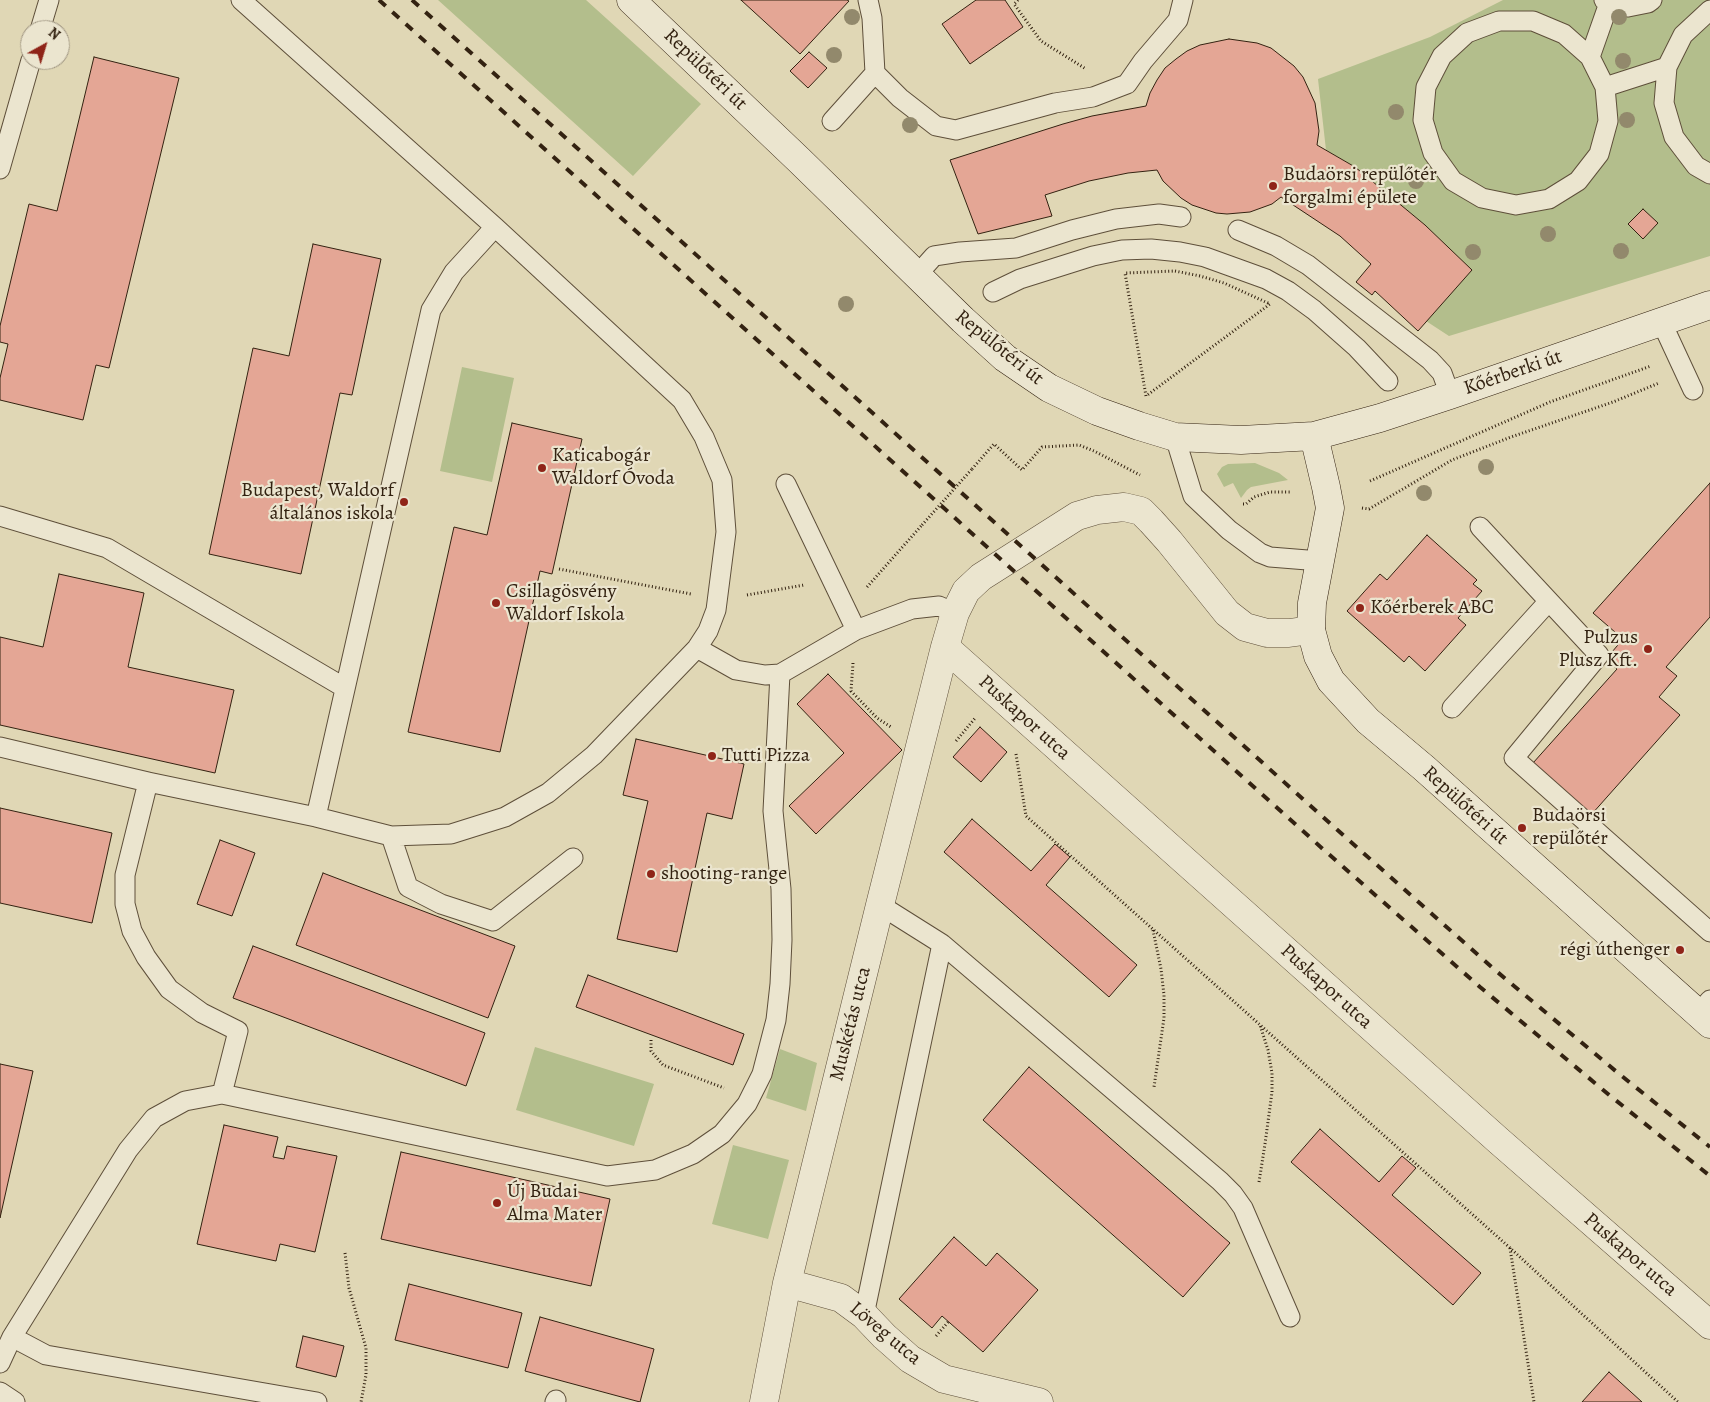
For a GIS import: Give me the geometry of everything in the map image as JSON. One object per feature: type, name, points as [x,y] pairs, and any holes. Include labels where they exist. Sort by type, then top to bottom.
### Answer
[{"type":"street","name":"Repülőtéri út","points":[[631,0],[963,320],[1005,358],[1049,388],[1097,411],[1175,437],[1241,440],[1314,436],[1330,503],[1312,603],[1311,630],[1318,656],[1331,681],[1368,721],[1706,1013]]},
{"type":"street","name":"Kőérberki út","points":[[1314,436],[1380,418],[1450,395],[1661,320],[1710,305]]},
{"type":"street","points":[[945,647],[954,613],[966,591],[981,577],[1076,516],[1097,510],[1124,507],[1141,511],[1169,540],[1227,613],[1245,627],[1267,633],[1311,630]]},
{"type":"street","name":"Muskétás utca","points":[[764,1402],[787,1284],[945,647]]},
{"type":"street","name":"Puskapor utca","points":[[945,647],[1491,1134],[1710,1324]]},
{"type":"street","name":"Löveg utca","points":[[787,1284],[841,1298],[864,1315],[910,1359],[944,1379],[1039,1402]]},
{"type":"lane","points":[[43,20],[49,0]]},
{"type":"lane","points":[[0,747],[148,782],[316,817],[391,836],[452,834],[505,818],[548,793],[594,755],[697,648],[708,631],[716,610],[726,532],[722,480],[704,437],[682,400],[495,227],[241,0]]},
{"type":"lane","points":[[868,0],[875,73],[900,98],[936,126],[956,130],[1054,103],[1093,97],[1127,84],[1143,61],[1178,20],[1183,0]]},
{"type":"lane","points":[[1590,57],[1606,2],[1628,7],[1648,3],[1652,0]]},
{"type":"lane","points":[[1710,10],[1683,35],[1667,67],[1664,103],[1674,137],[1696,166],[1710,174]]},
{"type":"lane","points":[[1499,21],[1533,21],[1564,34],[1590,57],[1605,87],[1608,121],[1598,154],[1578,181],[1549,199],[1516,205],[1482,198],[1453,181],[1433,153],[1423,120],[1426,87],[1442,56],[1467,33],[1499,21]]},
{"type":"lane","points":[[1605,87],[1667,67]]},
{"type":"lane","points":[[0,168],[28,70]]},
{"type":"lane","points":[[832,121],[875,73]]},
{"type":"lane","points":[[917,274],[934,256],[1016,248],[1072,230],[1116,219],[1159,214],[1181,217]]},
{"type":"lane","points":[[316,817],[431,310],[454,272],[495,227]]},
{"type":"lane","points":[[1238,230],[1276,246],[1308,265],[1430,360],[1442,373],[1450,395]]},
{"type":"lane","points":[[993,292],[1020,280],[1093,256],[1122,250],[1151,249],[1205,257],[1266,279],[1288,291],[1314,310],[1357,348],[1388,381]]},
{"type":"lane","points":[[1661,320],[1693,390]]},
{"type":"lane","points":[[1175,437],[1193,496],[1229,530],[1260,553],[1270,557],[1320,561]]},
{"type":"lane","points":[[786,484],[856,630]]},
{"type":"lane","points":[[0,516],[107,548],[345,688]]},
{"type":"lane","points":[[1480,527],[1599,655],[1514,758],[1710,932]]},
{"type":"lane","points":[[1452,708],[1549,601]]},
{"type":"lane","points":[[697,648],[736,670],[764,675],[780,674],[856,630],[912,609],[939,606],[954,613]]},
{"type":"lane","points":[[0,1363],[12,1337],[128,1150],[154,1118],[185,1101],[222,1094],[607,1176],[655,1170],[693,1154],[722,1134],[750,1098],[762,1074],[776,1020],[782,940],[781,889],[773,811],[780,674]]},
{"type":"lane","points":[[148,782],[125,875],[126,904],[132,931],[146,957],[169,989],[202,1013],[238,1032],[222,1094]]},
{"type":"lane","points":[[391,836],[408,887],[441,904],[494,921],[573,858]]},
{"type":"lane","points":[[880,905],[942,944],[1233,1194],[1243,1208],[1290,1317]]},
{"type":"lane","points":[[864,1315],[942,944]]},
{"type":"lane","points":[[12,1337],[46,1355],[317,1402]]},
{"type":"lane","points":[[0,1392],[15,1402]]},
{"type":"path","points":[[1018,0],[1014,4],[1041,41],[1116,88]]},
{"type":"path","points":[[1134,272],[1125,273],[1146,396],[1270,304],[1257,297]]},
{"type":"path","points":[[1370,481],[1550,402],[1652,365],[1684,372]]},
{"type":"path","points":[[1330,503],[1369,509],[1452,460],[1613,402],[1684,372]]},
{"type":"path","points":[[861,593],[994,444],[1022,470],[1042,446],[1079,445],[1144,478]]},
{"type":"path","points":[[1193,496],[1233,505],[1246,504],[1254,496],[1270,492],[1290,492]]},
{"type":"path","points":[[559,568],[718,599],[832,580]]},
{"type":"path","points":[[932,697],[956,704],[978,714],[954,744]]},
{"type":"path","points":[[1015,747],[1026,816],[1510,1247],[1678,1402]]},
{"type":"path","points":[[1148,1120],[1164,1018],[1161,969],[1153,930]]},
{"type":"path","points":[[1251,1226],[1272,1092],[1272,1073],[1268,1050],[1260,1025]]},
{"type":"path","points":[[651,1040],[651,1051],[663,1066],[750,1098]]},
{"type":"path","points":[[1510,1247],[1534,1402]]},
{"type":"path","points":[[345,1253],[349,1288],[366,1348],[366,1375],[361,1402]]},
{"type":"green space","points":[[438,0],[586,0],[701,104],[633,176]]},
{"type":"green space","points":[[1503,0],[1710,0],[1710,256],[1449,336],[1426,321],[1425,225],[1355,167],[1326,150],[1318,79],[1430,37]]},
{"type":"green space","points":[[462,367],[514,378],[492,482],[440,471]]},
{"type":"green space","points":[[1255,463],[1279,473],[1288,480],[1251,487],[1241,498],[1233,483],[1224,487],[1217,474],[1222,467],[1228,464]]},
{"type":"green space","points":[[535,1047],[654,1084],[634,1146],[516,1110]]},
{"type":"green space","points":[[780,1049],[817,1063],[806,1111],[766,1098]]},
{"type":"green space","points":[[733,1145],[789,1160],[768,1239],[712,1224]]},
{"type":"building","points":[[741,0],[847,0],[849,1],[800,54]]},
{"type":"building","points":[[976,0],[1005,0],[1023,27],[970,64],[942,24]]},
{"type":"building","name":"Budaörsi repülőtér forgalmi épülete","points":[[1229,39],[1257,43],[1271,48],[1294,66],[1303,77],[1315,103],[1319,131],[1317,145],[1355,167],[1425,225],[1472,270],[1418,331],[1375,291],[1372,295],[1356,282],[1371,264],[1340,236],[1281,197],[1272,204],[1250,212],[1216,213],[1192,205],[1181,198],[1163,181],[1157,170],[1128,173],[1089,181],[1045,195],[1052,216],[978,234],[950,160],[1092,116],[1146,106],[1157,80],[1165,68],[1176,59],[1200,45]]},
{"type":"building","points":[[809,52],[827,68],[808,88],[790,71]]},
{"type":"building","points":[[94,57],[179,78],[109,368],[96,365],[83,420],[0,400],[0,378],[8,344],[0,342],[0,326],[29,204],[57,211]]},
{"type":"building","points":[[1643,209],[1658,223],[1643,239],[1628,224]]},
{"type":"building","points":[[313,244],[381,259],[352,395],[340,393],[301,574],[209,554],[253,348],[289,356]]},
{"type":"building","points":[[512,423],[582,439],[552,574],[540,571],[500,752],[408,732],[454,527],[487,535]]},
{"type":"building","name":"Pulzus Plusz Kft.","points":[[1710,483],[1710,617],[1666,667],[1677,676],[1659,697],[1680,715],[1591,815],[1533,763],[1617,669],[1606,659],[1623,639],[1593,613]]},
{"type":"building","points":[[1427,535],[1477,580],[1473,584],[1482,591],[1458,618],[1466,625],[1425,671],[1409,656],[1404,662],[1347,611],[1380,574],[1387,580]]},
{"type":"building","points":[[59,574],[144,593],[128,667],[234,690],[215,773],[0,725],[0,637],[43,647]]},
{"type":"building","points":[[828,674],[902,750],[816,834],[789,806],[844,753],[797,704]]},
{"type":"building","points":[[980,727],[1007,752],[981,782],[953,757]]},
{"type":"building","points":[[636,739],[744,764],[732,819],[707,813],[677,952],[617,939],[648,801],[623,795]]},
{"type":"building","points":[[0,808],[112,833],[92,923],[0,903]]},
{"type":"building","points":[[972,819],[1031,871],[1055,844],[1070,857],[1046,885],[1137,965],[1109,997],[944,852]]},
{"type":"building","points":[[220,840],[255,853],[232,916],[197,904]]},
{"type":"building","points":[[323,873],[515,946],[488,1018],[296,945]]},
{"type":"building","points":[[253,946],[485,1033],[466,1086],[233,998]]},
{"type":"building","points":[[588,975],[744,1034],[733,1065],[576,1007]]},
{"type":"building","points":[[0,1064],[33,1071],[0,1218]]},
{"type":"building","points":[[1029,1067],[1230,1243],[1183,1297],[983,1120]]},
{"type":"building","points":[[224,1125],[278,1137],[273,1157],[284,1159],[287,1146],[337,1156],[315,1252],[280,1244],[276,1261],[197,1244]]},
{"type":"building","points":[[1320,1129],[1379,1182],[1402,1156],[1416,1168],[1392,1195],[1481,1273],[1453,1305],[1291,1162]]},
{"type":"building","points":[[401,1152],[610,1199],[591,1286],[381,1239]]},
{"type":"building","points":[[954,1237],[986,1266],[997,1253],[1038,1290],[983,1352],[942,1316],[932,1328],[899,1299]]},
{"type":"building","points":[[409,1284],[522,1313],[508,1368],[395,1340]]},
{"type":"building","points":[[540,1317],[654,1349],[640,1402],[525,1371]]},
{"type":"building","points":[[303,1336],[344,1346],[336,1377],[296,1367]]},
{"type":"building","points":[[1609,1372],[1642,1402],[1582,1402]]},
{"type":"railway","points":[[379,0],[1324,850],[1480,987],[1710,1176]]},
{"type":"railway","points":[[412,0],[1495,970],[1710,1147]]},
{"type":"place","name":"Budaörsi repülőtér forgalmi épülete","points":[[1273,186]]},
{"type":"place","name":"Katicabogár Waldorf Óvoda","points":[[542,468]]},
{"type":"place","name":"Budapest, Waldorf általános iskola","points":[[404,502]]},
{"type":"place","name":"Csillagösvény Waldorf Iskola","points":[[496,603]]},
{"type":"place","name":"Kőérberek ABC","points":[[1360,608]]},
{"type":"place","name":"Pulzus Plusz Kft.","points":[[1648,649]]},
{"type":"place","name":"Tutti Pizza","points":[[712,756]]},
{"type":"place","name":"Budaörsi repülőtér","points":[[1522,828]]},
{"type":"place","name":"shooting-range","points":[[651,874]]},
{"type":"place","name":"régi úthenger","points":[[1680,950]]},
{"type":"place","name":"Új Budai Alma Mater","points":[[497,1203]]}]
